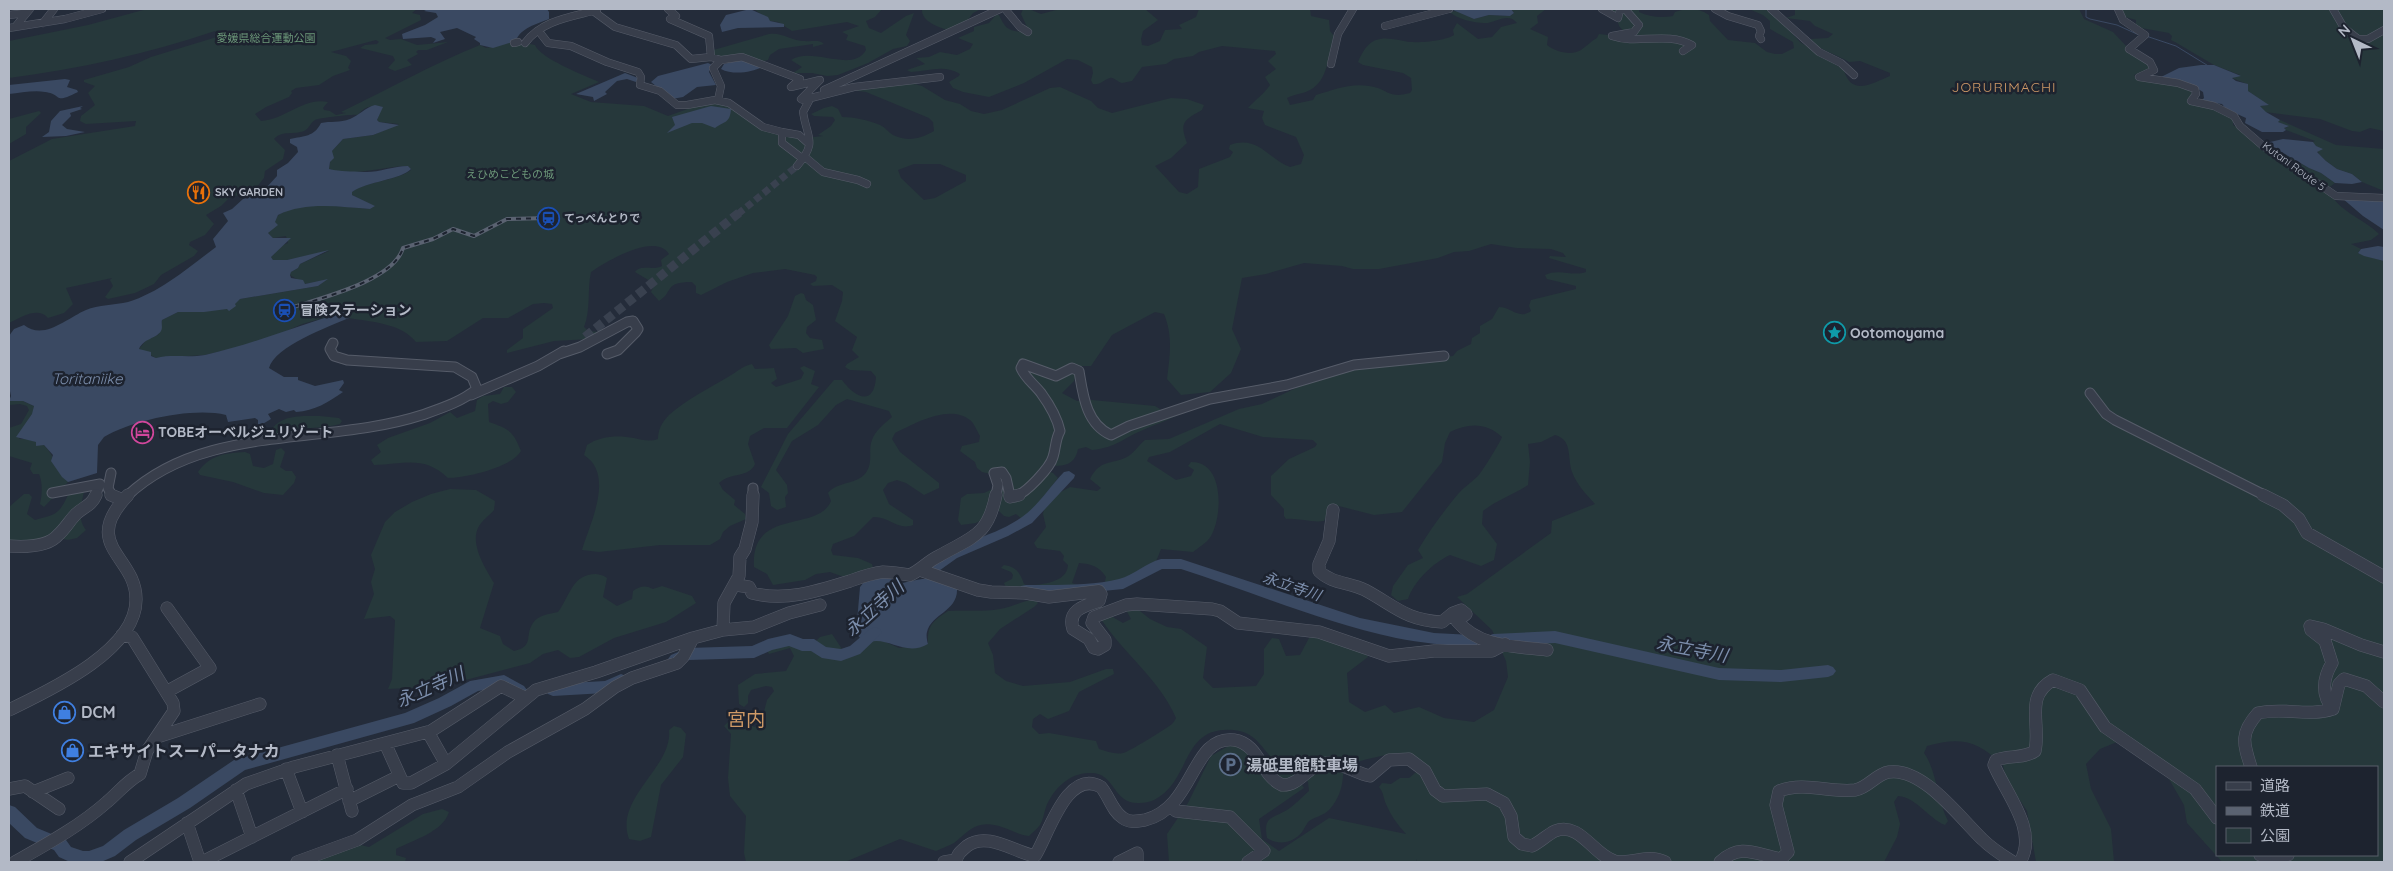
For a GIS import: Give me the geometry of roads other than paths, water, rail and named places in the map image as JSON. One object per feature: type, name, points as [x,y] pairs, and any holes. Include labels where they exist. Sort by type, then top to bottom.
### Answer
[{"type":"street","points":[[43,23],[54,9]]},
{"type":"street","points":[[72,17],[78,9]]},
{"type":"street","points":[[12,28],[72,17],[102,9]]},
{"type":"street","points":[[668,9],[676,16],[670,19],[692,28],[699,34],[709,36],[711,57]]},
{"type":"street","points":[[797,166],[804,158],[810,137],[803,118],[802,108],[812,97],[1000,9]]},
{"type":"street","points":[[1005,9],[1020,27],[1028,32]]},
{"type":"street","points":[[1332,64],[1333,50],[1342,26],[1354,9]]},
{"type":"street","points":[[1423,9],[1429,14]]},
{"type":"street","points":[[1385,26],[1400,19],[1449,9]]},
{"type":"street","points":[[1602,9],[1618,18],[1620,10],[1625,9],[1639,25],[1634,32],[1614,34],[1612,36],[1629,40],[1672,39],[1692,45],[1683,51]]},
{"type":"street","points":[[1715,9],[1728,16],[1758,24],[1761,31],[1759,36],[1761,38]]},
{"type":"street","points":[[1771,9],[1819,52],[1841,62],[1854,75]]},
{"type":"street","name":"Kutani Route 5","points":[[2118,9],[2123,20],[2145,36],[2129,49],[2150,62],[2154,70],[2139,77],[2178,83],[2195,89],[2196,94],[2191,101],[2214,106],[2234,116],[2240,126],[2263,146],[2336,196],[2384,198]]},
{"type":"street","points":[[2333,9],[2336,16],[2358,39],[2365,40],[2384,30]]},
{"type":"street","points":[[12,28],[28,11]]},
{"type":"street","points":[[9,16],[28,11]]},
{"type":"street","points":[[596,11],[615,26],[676,45],[691,59],[711,57],[721,60],[742,57],[800,79],[791,85],[791,88],[813,80],[820,80],[801,100],[851,87],[940,77]]},
{"type":"street","points":[[596,11],[540,34],[548,43],[571,46],[607,62],[638,72],[641,77],[640,85],[662,92],[677,105],[718,100],[736,106],[759,126],[769,130],[799,135],[809,144]]},
{"type":"street","points":[[519,43],[542,27],[596,11]]},
{"type":"street","points":[[718,100],[722,93],[722,85],[713,68],[721,60]]},
{"type":"street","points":[[782,132],[782,144],[804,158],[812,166],[822,171],[856,178],[868,184]]},
{"type":"street","points":[[559,354],[580,347],[627,322],[633,321],[638,329],[636,332],[618,350],[607,354]]},
{"type":"street","points":[[9,710],[41,695],[96,661],[129,626],[136,608],[137,592],[110,541],[108,528],[112,515],[123,500],[152,476],[206,451],[248,443],[386,426],[442,408],[530,370],[586,337]]},
{"type":"street","points":[[333,343],[330,348],[331,352],[339,358],[455,367],[466,371],[473,377],[476,384],[476,389],[469,396]]},
{"type":"street","points":[[736,585],[749,587],[752,592],[759,596],[789,596],[820,590],[871,574],[884,572],[910,575],[920,570],[936,557],[976,536],[992,516],[998,485],[994,473],[1002,472],[1006,478],[1007,491],[1010,497],[1013,498],[1024,492],[1053,459],[1056,438],[1060,431],[1058,420],[1042,393],[1024,375],[1021,368],[1023,364],[1056,376],[1076,368],[1079,371],[1085,404],[1100,430],[1111,435],[1129,426],[1210,398],[1286,386],[1354,365],[1444,356]]},
{"type":"street","points":[[2090,393],[2106,414],[2115,420],[2283,505],[2299,519],[2307,533],[2384,577]]},
{"type":"street","points":[[111,474],[108,488],[111,496],[123,500]]},
{"type":"street","points":[[9,546],[39,544],[56,537],[77,513],[92,504],[100,484],[52,492]]},
{"type":"street","points":[[723,630],[724,604],[730,589],[736,585],[739,576],[740,557],[745,549],[752,522],[753,488]]},
{"type":"street","points":[[1333,510],[1328,541],[1319,564],[1320,571],[1324,576],[1341,584],[1363,589],[1403,614],[1423,621],[1442,622],[1458,610],[1462,610],[1466,614],[1457,621],[1469,635],[1484,641],[1547,650]]},
{"type":"street","points":[[920,570],[978,590],[991,592],[1025,593],[1048,597],[1099,591],[1099,600],[1079,607],[1071,621],[1073,629],[1089,639],[1094,648],[1098,649],[1103,648],[1105,640],[1092,623],[1094,617],[1126,605],[1137,604],[1212,609],[1220,611],[1238,623],[1319,632],[1390,656],[1434,651],[1492,651],[1505,644]]},
{"type":"street","points":[[385,743],[403,783],[410,783],[446,764],[530,694],[693,638],[723,630],[754,626],[788,613],[820,605]]},
{"type":"street","points":[[166,692],[210,668],[167,608]]},
{"type":"street","points":[[2333,708],[2326,701],[2324,676],[2332,663],[2325,641],[2311,630],[2310,626],[2338,633],[2357,644],[2384,652]]},
{"type":"street","points":[[15,862],[50,843],[107,802],[126,782],[140,774],[147,751],[174,711],[173,703],[132,637],[122,635]]},
{"type":"street","points":[[297,862],[357,840],[412,805],[458,787],[508,752],[585,709],[615,687],[632,678],[672,665],[685,653],[693,638]]},
{"type":"street","points":[[2251,766],[2243,741],[2244,732],[2258,713],[2272,710],[2324,713],[2333,708],[2339,684],[2344,679],[2353,680],[2367,686],[2384,702]]},
{"type":"street","points":[[2020,862],[2023,859],[2026,848],[2020,817],[1994,765],[1996,760],[2001,757],[2024,756],[2035,751],[2037,737],[2035,712],[2038,696],[2042,687],[2053,680],[2080,690],[2086,696],[2105,727],[2195,789],[2216,817]]},
{"type":"street","points":[[136,860],[236,790],[262,777],[337,755],[428,732],[501,686],[530,694]]},
{"type":"street","points":[[158,737],[260,704]]},
{"type":"street","points":[[428,732],[446,764]]},
{"type":"street","points":[[952,861],[964,848],[980,839],[990,841],[1030,859],[1043,846],[1067,794],[1077,786],[1088,783],[1098,784],[1104,790],[1118,816],[1127,821],[1139,822],[1151,819],[1171,807],[1196,769],[1202,755],[1210,746],[1224,740],[1237,740],[1248,745],[1256,753],[1274,782],[1285,786],[1293,785],[1318,765],[1329,763],[1370,776],[1389,760],[1408,759],[1425,771],[1435,790],[1443,796],[1453,798],[1487,794],[1496,797],[1504,803],[1511,816],[1514,837],[1522,844],[1532,846],[1552,832],[1571,830],[1580,834],[1600,852],[1615,861],[1646,856],[1665,862]]},
{"type":"street","points":[[337,755],[349,800]]},
{"type":"street","points":[[286,769],[302,812]]},
{"type":"street","points":[[1720,862],[1726,855],[1735,850],[1744,850],[1781,859],[1788,852],[1788,842],[1776,806],[1775,798],[1780,791],[1798,785],[1857,790],[1889,772],[1901,772],[1925,783],[1997,854],[2013,862]]},
{"type":"street","points":[[187,823],[201,862],[302,812],[349,800],[399,776]]},
{"type":"street","points":[[33,792],[68,778]]},
{"type":"street","points":[[9,788],[22,785],[59,809]]},
{"type":"street","points":[[236,790],[252,837]]},
{"type":"street","points":[[1171,807],[1176,811],[1230,817],[1264,851],[1248,862]]},
{"type":"street","points":[[1119,862],[1137,853],[1137,862]]},
{"type":"street","points":[[2264,856],[2282,858],[2286,856]]},
{"type":"water","points":[[428,9],[547,9],[549,19],[525,30],[516,41],[493,48],[480,45],[474,39],[476,37],[457,28],[440,32],[445,39],[433,43],[436,39],[431,37],[403,39],[402,34],[425,25],[438,17],[436,13],[424,11]]},
{"type":"water","points":[[750,9],[768,17],[770,21],[784,24],[784,27],[738,28],[722,32],[720,25],[726,15]]},
{"type":"water","points":[[1511,9],[1514,13],[1510,16],[1489,15],[1474,19],[1453,10]]},
{"type":"water","points":[[743,59],[762,67],[742,72],[730,72],[721,69],[724,64]]},
{"type":"water","points":[[708,63],[712,65],[709,72],[716,85],[697,87],[683,97],[672,99],[651,82],[658,76]]},
{"type":"water","points":[[2214,65],[2241,76],[2232,78],[2248,84],[2248,91],[2269,105],[2260,106],[2280,120],[2278,122],[2289,126],[2284,128],[2286,130],[2283,132],[2262,132],[2245,123],[2246,118],[2226,109],[2222,104],[2201,101],[2204,98],[2203,92],[2195,87],[2161,77],[2179,68]]},
{"type":"water","points":[[625,73],[638,78],[636,82],[627,79],[617,81],[605,92],[607,94],[594,101],[593,97],[576,94]]},
{"type":"water","points":[[70,80],[67,87],[78,92],[64,98],[58,98],[51,93],[41,91],[9,94],[9,85]]},
{"type":"water","name":"Toritaniike","points":[[375,105],[383,107],[377,120],[379,122],[399,125],[373,135],[343,139],[332,151],[334,158],[330,162],[329,169],[369,172],[408,166],[411,169],[399,176],[366,185],[352,192],[352,195],[375,206],[370,209],[336,206],[300,208],[278,215],[275,222],[278,225],[268,233],[273,238],[291,238],[271,257],[273,260],[287,260],[329,250],[300,264],[290,275],[291,278],[303,280],[305,284],[328,279],[318,286],[240,299],[235,304],[236,306],[229,311],[227,309],[204,312],[178,312],[162,320],[162,328],[159,334],[141,345],[139,349],[151,352],[151,356],[156,358],[205,355],[344,312],[349,318],[291,345],[273,360],[269,368],[284,377],[298,377],[298,380],[315,386],[343,380],[344,383],[339,390],[343,392],[309,410],[286,412],[279,409],[268,414],[271,419],[261,425],[258,424],[258,420],[255,418],[228,422],[226,415],[197,413],[147,420],[131,425],[104,437],[98,445],[97,473],[68,482],[62,477],[51,461],[53,455],[44,445],[36,446],[36,442],[16,437],[32,414],[34,406],[23,401],[9,401],[11,396],[9,386],[9,336],[14,329],[24,325],[39,331],[55,327],[86,310],[128,302],[152,292],[185,271],[216,247],[213,239],[228,221],[223,213],[232,209],[243,199],[266,188],[277,176],[277,170],[288,163],[298,152],[297,147],[290,143],[290,139],[312,133],[321,123],[350,119]]},
{"type":"water","points":[[83,106],[80,108],[82,109],[70,113],[71,116],[62,125],[67,129],[85,132],[66,136],[42,137],[49,132],[51,121],[60,111]]},
{"type":"water","points":[[711,106],[731,109],[728,119],[724,123],[715,128],[702,123],[692,123],[667,133],[675,125],[672,117]]},
{"type":"water","points":[[2283,139],[2313,142],[2316,146],[2323,149],[2317,152],[2326,161],[2337,169],[2352,174],[2362,182],[2352,184],[2335,183],[2321,173],[2266,143]]},
{"type":"water","points":[[2342,198],[2384,199],[2384,230],[2363,216]]},
{"type":"water","points":[[2378,246],[2384,247],[2384,261],[2358,253],[2361,249]]},
{"type":"water","points":[[877,577],[894,578],[903,583],[930,579],[943,581],[957,589],[956,596],[949,608],[929,626],[927,632],[928,644],[919,648],[911,648],[880,641],[872,641],[865,644],[856,633],[860,587],[864,582]]},
{"type":"waterway","points":[[2086,9],[2086,17],[2090,19],[2117,25],[2139,35]]},
{"type":"waterway","points":[[2146,36],[2176,46],[2210,67]]},
{"type":"waterway","points":[[931,569],[952,554],[1003,533],[1027,520],[1069,475]]},
{"type":"waterway","name":"永立寺川","points":[[1026,590],[1063,590],[1123,584],[1161,564],[1181,564],[1324,613],[1360,623],[1434,638],[1472,641]]},
{"type":"waterway","name":"永立寺川","points":[[676,659],[688,654],[754,652],[768,645],[790,640],[802,645],[814,645],[822,652],[841,655],[855,650],[875,633]]},
{"type":"waterway","name":"永立寺川","points":[[1493,640],[1555,637],[1719,674],[1781,676],[1828,671]]},
{"type":"waterway","name":"永立寺川","points":[[553,690],[561,688],[605,687],[621,680]]},
{"type":"waterway","name":"永立寺川","points":[[9,812],[31,833],[60,845],[65,852],[82,859],[90,859],[109,851],[130,835],[184,803],[240,765],[408,718],[445,702],[475,685],[504,681],[519,690]]},
{"type":"tunnel","points":[[738,214],[797,166]]},
{"type":"tunnel","points":[[585,337],[740,212]]},
{"type":"railway","points":[[284,310],[333,295],[369,280],[396,260],[403,248],[433,239],[453,229],[474,236],[507,219],[548,218]]},
{"type":"place","name":"SKY GARDEN","points":[[199,192]]},
{"type":"place","name":"てっぺんとりで","points":[[548,218]]},
{"type":"place","name":"冒険ステーション","points":[[284,310]]},
{"type":"place","name":"Ootomoyama","points":[[1834,333]]},
{"type":"place","name":"TOBEオーベルジュリゾート","points":[[142,432]]},
{"type":"place","name":"DCM","points":[[65,712]]},
{"type":"place","name":"エキサイトスーパータナカ","points":[[72,751]]},
{"type":"place","name":"湯砥里館駐車場","points":[[1230,765]]},
{"type":"district","name":"JORURIMACHI","points":[[2004,87]]},
{"type":"district","name":"宮内","points":[[746,719]]},
{"type":"park label","name":"愛媛県総合運動公園","points":[[266,38]]},
{"type":"park label","name":"えひめこどもの城","points":[[510,174]]}]
